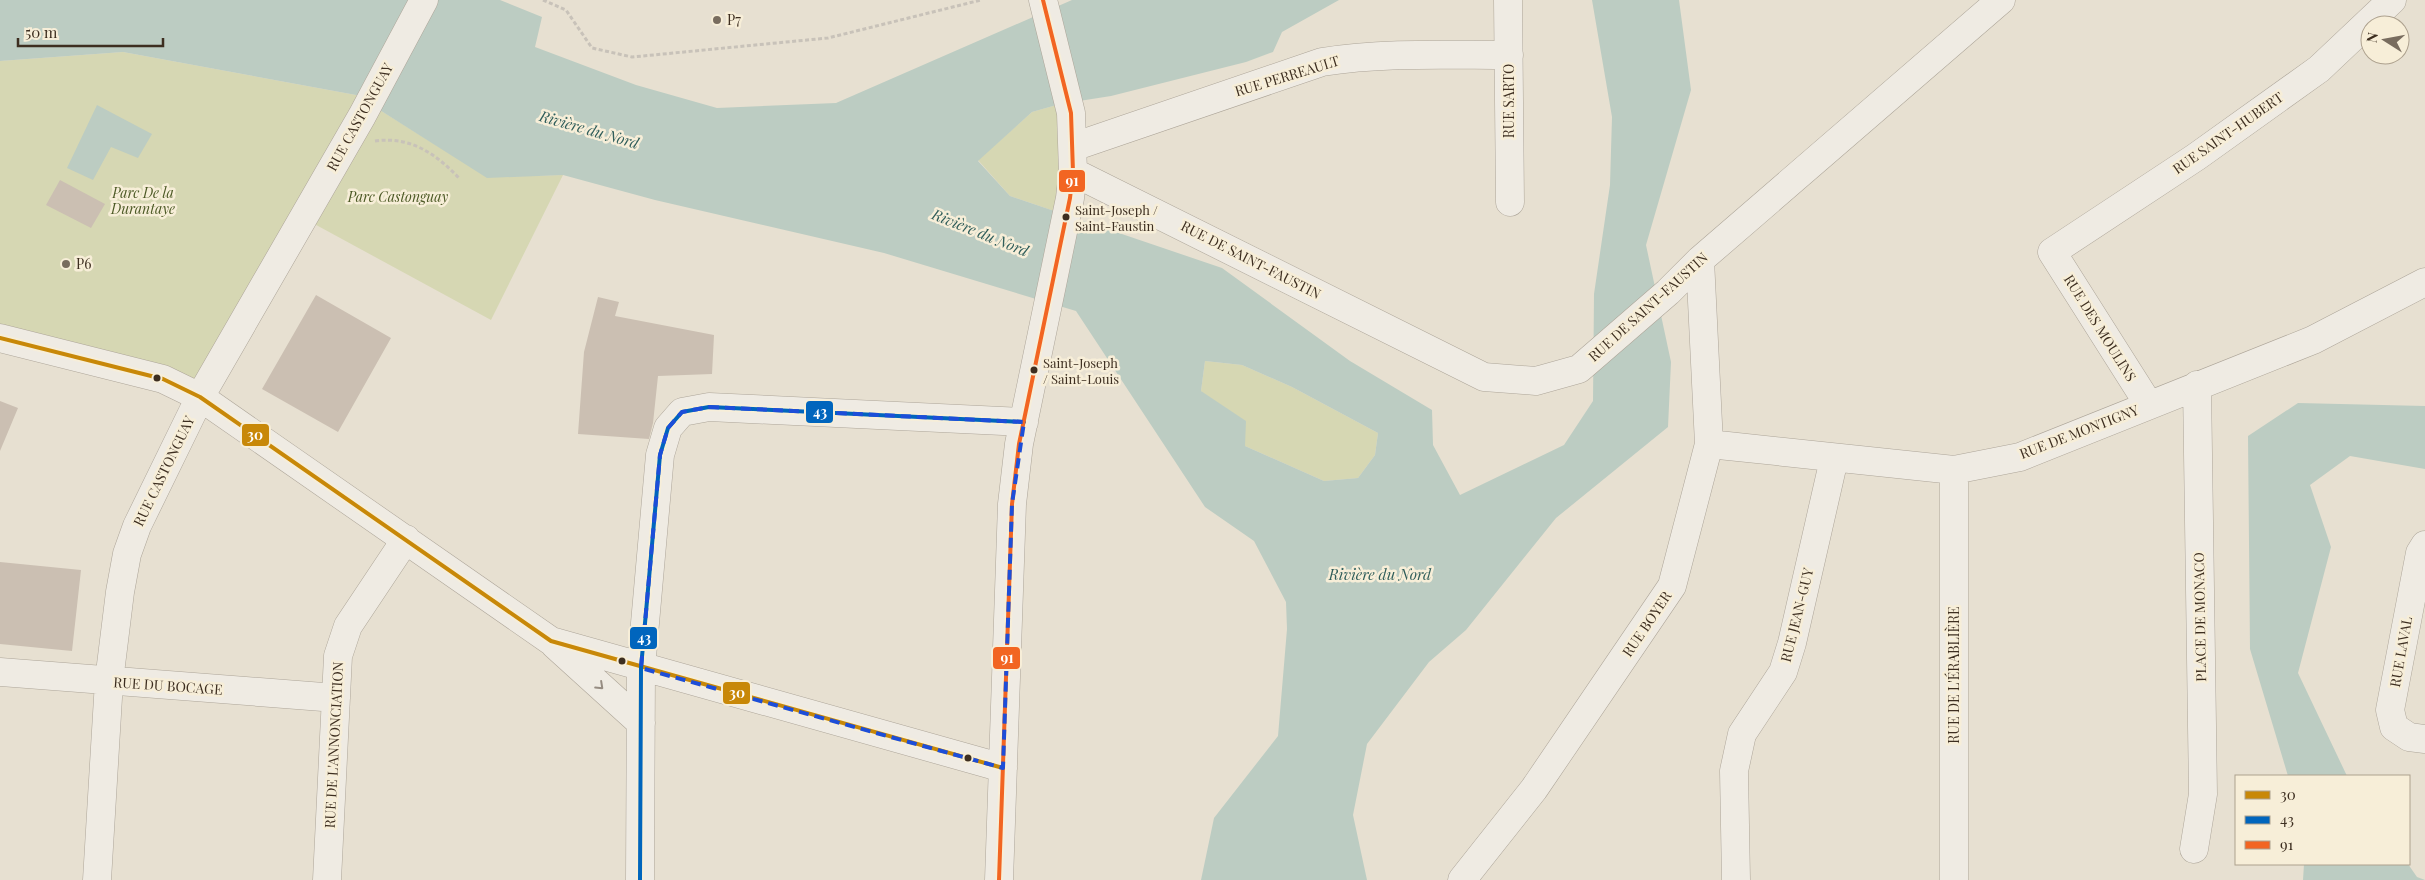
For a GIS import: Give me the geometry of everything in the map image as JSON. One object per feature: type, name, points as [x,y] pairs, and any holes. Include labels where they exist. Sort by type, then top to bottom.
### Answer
[{"type":"street","name":"RUE CASTONGUAY","points":[[97,880],[109,681],[120,592],[127,554],[137,526],[200,397],[356,126],[424,0]]},
{"type":"street","points":[[999,880],[1012,504],[1024,422],[1072,172],[1071,113],[1043,0]]},
{"type":"street","name":"RUE SARTO","points":[[1508,0],[1510,202]]},
{"type":"street","name":"RUE DE SAINT-FAUSTIN","points":[[1072,172],[1484,377],[1536,380],[1579,369],[1668,292],[1700,260],[2001,0]]},
{"type":"street","name":"RUE SAINT-HUBERT","points":[[2052,252],[2196,157],[2320,69],[2392,0]]},
{"type":"street","name":"RUE PERREAULT","points":[[1072,172],[1322,62],[1351,57],[1509,55]]},
{"type":"street","name":"RUE DES MOULINS","points":[[2052,252],[2149,405]]},
{"type":"street","name":"RUE BOYER","points":[[1462,880],[1534,789],[1672,586],[1709,444],[1700,260]]},
{"type":"street","name":"RUE DE MONTIGNY","points":[[1709,444],[1954,470],[2020,457],[2313,340],[2425,282]]},
{"type":"street","points":[[0,338],[164,379],[200,397],[551,641],[641,723]]},
{"type":"street","name":"PLACE DE MONACO","points":[[2194,849],[2202,794],[2197,385]]},
{"type":"street","points":[[640,880],[641,668],[660,455],[668,428],[682,412],[709,407],[1024,422]]},
{"type":"street","name":"RUE JEAN-GUY","points":[[1736,880],[1734,771],[1742,734],[1783,672],[1792,643],[1834,458]]},
{"type":"street","name":"RUE DE L'ÉRABLIÈRE","points":[[1954,470],[1954,880]]},
{"type":"street","name":"RUE DE L'ANNONCIATION","points":[[327,880],[338,656],[348,626],[406,540]]},
{"type":"street","name":"RUE LAVAL","points":[[2425,546],[2420,553],[2390,710],[2394,727],[2409,737],[2425,739]]},
{"type":"street","points":[[551,641],[641,668],[1003,768]]},
{"type":"street","name":"RUE DU BOCAGE","points":[[0,672],[336,698]]},
{"type":"path","points":[[543,0],[566,10],[592,48],[632,58],[828,38],[981,0]]},
{"type":"path","points":[[356,126],[368,142],[386,139],[404,141],[424,148],[445,164],[460,179]]},
{"type":"highlighted area","points":[[709,407],[1024,422],[1012,504],[1003,768],[641,668],[660,455],[668,428],[682,412]]},
{"type":"green space","name":"Parc De la Durantaye","points":[[123,52],[356,95],[362,116],[200,397],[0,338],[0,61]]},
{"type":"green space","points":[[1060,104],[1060,213],[1010,196],[978,160],[1032,112]]},
{"type":"green space","name":"Parc Castonguay","points":[[375,107],[487,177],[563,175],[491,320],[307,220]]},
{"type":"green space","points":[[1205,361],[1242,365],[1292,387],[1378,433],[1375,455],[1358,478],[1324,481],[1245,446],[1201,391]]},
{"type":"water","name":"Rivière du Nord","points":[[0,0],[500,0],[542,17],[535,47],[636,85],[717,108],[836,103],[1072,0],[1339,0],[1282,32],[1273,52],[1246,62],[1111,96],[1060,104],[1032,112],[978,161],[1010,196],[1222,268],[1350,361],[1432,410],[1433,445],[1460,495],[1564,445],[1593,401],[1594,294],[1610,185],[1612,117],[1592,0],[1679,0],[1691,90],[1646,245],[1671,362],[1668,427],[1556,518],[1466,630],[1429,662],[1367,744],[1353,815],[1367,880],[1201,880],[1214,818],[1278,736],[1287,629],[1286,602],[1254,541],[1205,507],[1076,311],[884,253],[655,200],[563,175],[487,178],[356,95],[123,52],[0,61]],"holes":[[[1205,361],[1242,365],[1292,387],[1378,433],[1375,455],[1358,478],[1324,481],[1245,446],[1246,421],[1201,391]]]},
{"type":"water","points":[[97,105],[152,134],[138,158],[111,147],[93,180],[67,168]]},
{"type":"water","points":[[2298,403],[2425,406],[2425,469],[2350,456],[2310,485],[2331,547],[2298,673],[2347,775],[2288,775],[2250,649],[2248,436]]},
{"type":"water","points":[[2304,865],[2409,865],[2417,877],[2425,880],[2303,880]]},
{"type":"building","points":[[60,180],[105,204],[91,228],[46,205]]},
{"type":"building","points":[[316,295],[391,338],[338,432],[262,389]]},
{"type":"building","points":[[598,297],[619,302],[615,316],[714,335],[712,374],[658,376],[653,423],[649,439],[578,434],[584,352]]},
{"type":"building","points":[[0,401],[18,408],[0,451]]},
{"type":"building","points":[[0,562],[81,570],[72,651],[0,644]]},
{"type":"transit line","name":"91","points":[[999,880],[1012,504],[1019,444],[1070,198],[1073,172],[1071,113],[1043,0]]},
{"type":"transit line","name":"30","points":[[0,338],[163,379],[200,397],[551,641],[1003,768]]},
{"type":"transit line","name":"43","points":[[640,880],[641,668],[660,455],[668,428],[682,412],[709,407],[1024,422]]},
{"type":"place","name":"P7","points":[[717,20]]},
{"type":"place","name":"Saint-Joseph / Saint-Faustin","points":[[1066,217]]},
{"type":"place","name":"P6","points":[[66,264]]},
{"type":"place","name":"Saint-Joseph / Saint-Louis","points":[[1034,370]]}]
